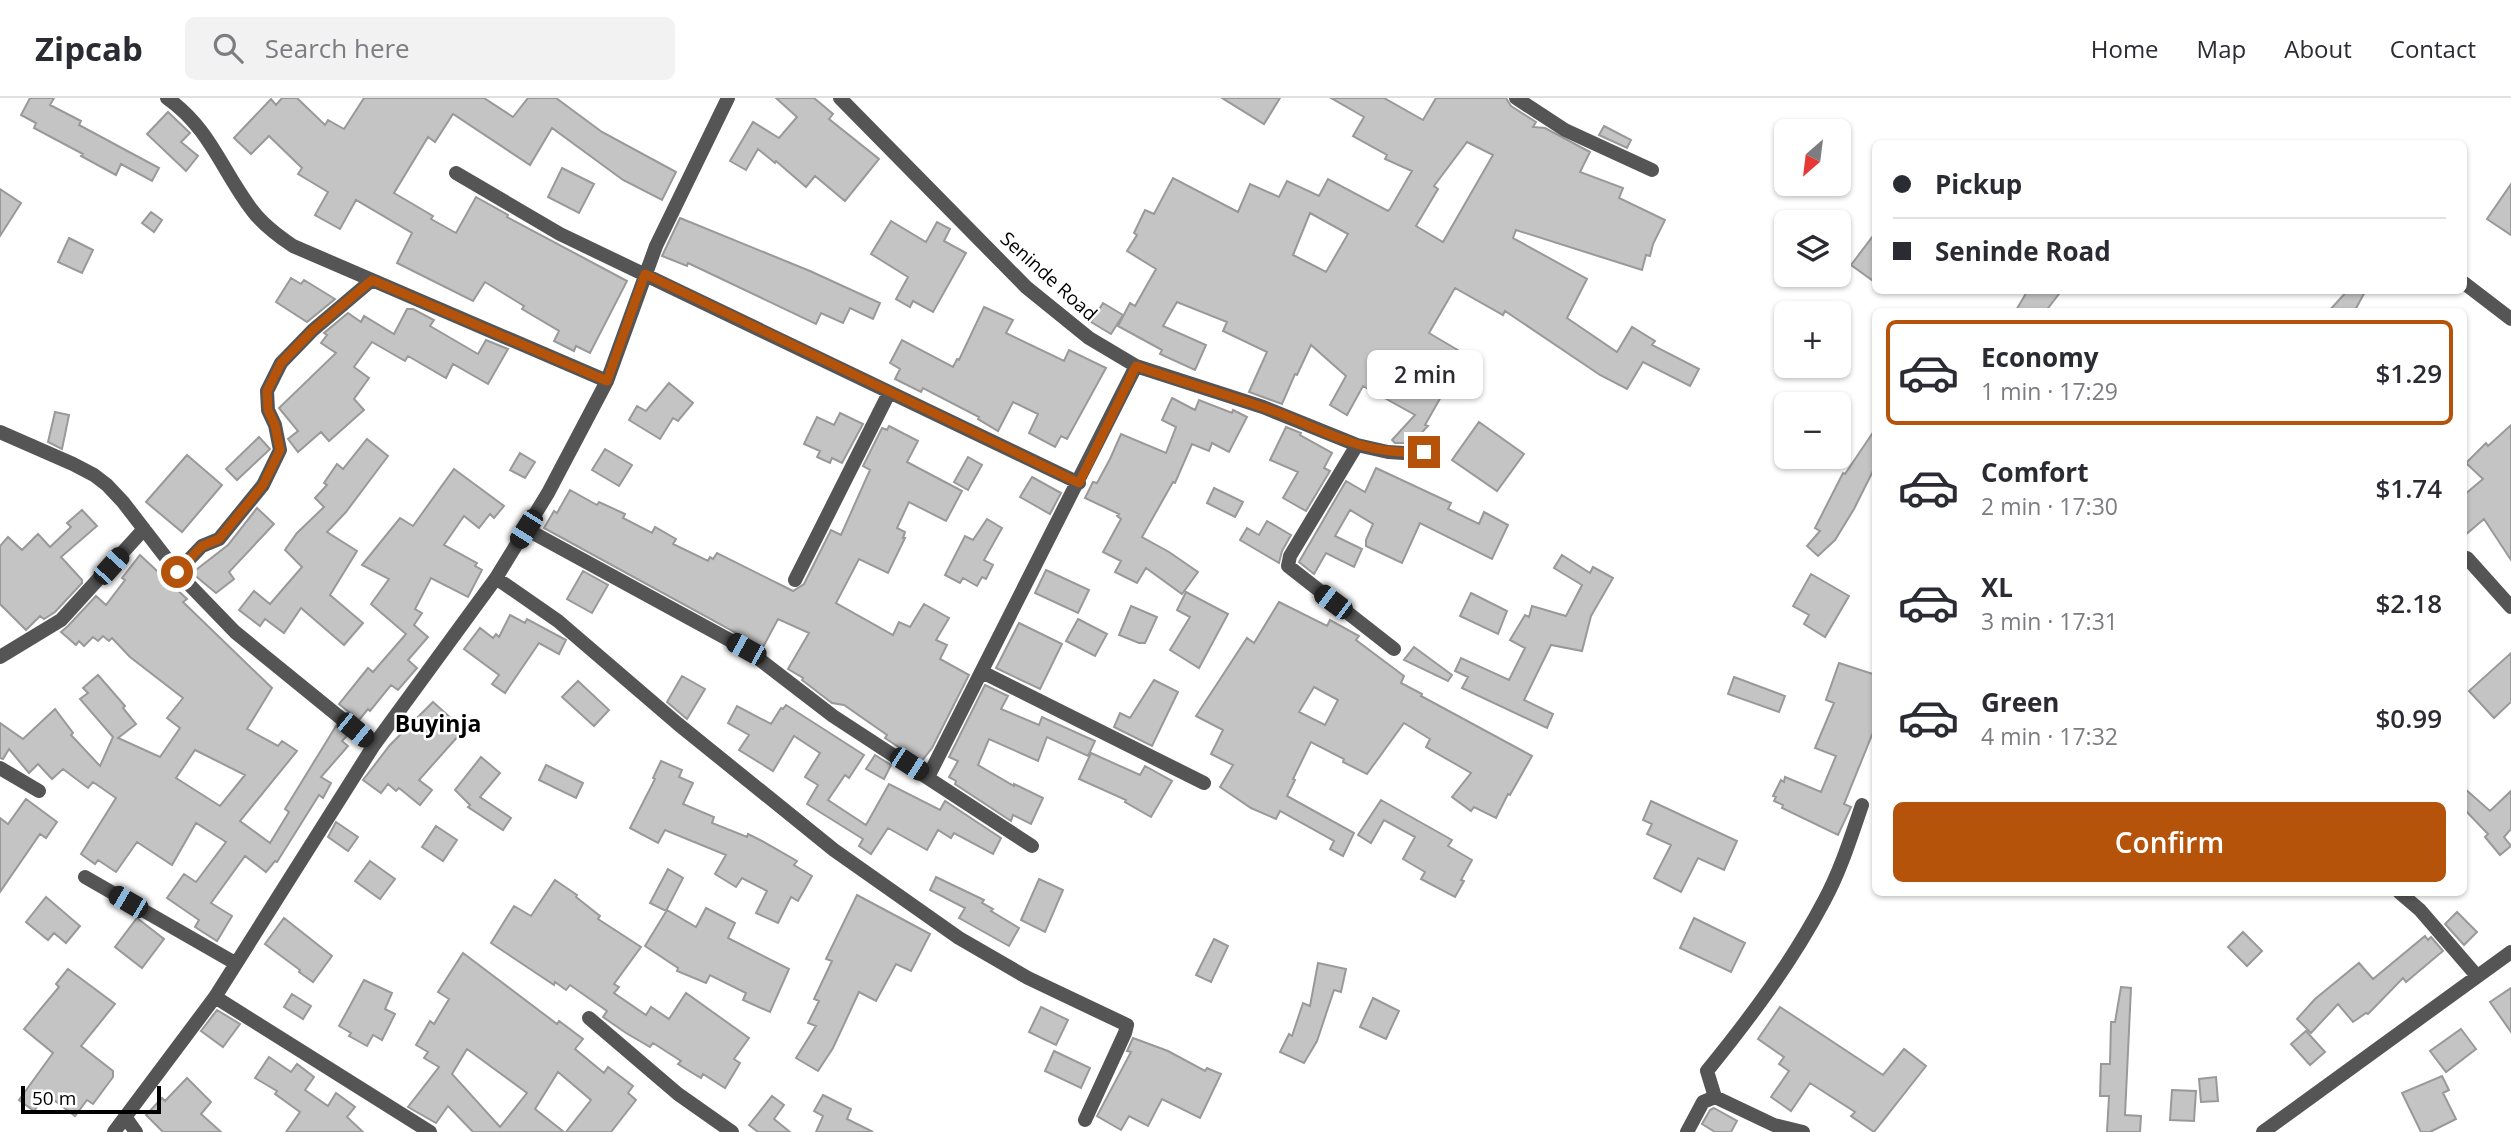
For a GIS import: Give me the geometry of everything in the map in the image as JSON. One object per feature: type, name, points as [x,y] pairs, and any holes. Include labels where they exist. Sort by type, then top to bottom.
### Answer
[{"type":"street","points":[[167,98],[183,109],[207,137],[253,211],[275,234],[293,246],[607,381]]},
{"type":"street","points":[[114,1132],[215,997],[374,746],[496,578],[526,529],[585,426],[607,381],[645,274],[728,98]]},
{"type":"street","name":"Seninde Road","points":[[840,98],[1026,286],[1089,338],[1136,366],[1262,407],[1357,445],[1404,453],[1424,452],[1435,444]]},
{"type":"street","points":[[1516,98],[1565,130],[1652,170]]},
{"type":"street","points":[[456,173],[561,234],[1079,483]]},
{"type":"street","points":[[177,572],[202,546],[219,539],[263,485],[280,450],[275,425],[268,410],[267,391],[281,363],[313,330],[372,280]]},
{"type":"street","points":[[2467,286],[2511,319]]},
{"type":"street","points":[[928,777],[1136,366]]},
{"type":"street","points":[[795,580],[889,393]]},
{"type":"street","points":[[0,432],[94,475],[123,502],[177,572],[235,632],[374,746]]},
{"type":"street","points":[[1357,445],[1290,556],[1288,566],[1394,649]]},
{"type":"street","points":[[0,657],[61,620],[144,529]]},
{"type":"street","points":[[526,529],[746,649],[833,716],[1032,846]]},
{"type":"street","points":[[2467,558],[2511,607]]},
{"type":"street","points":[[496,578],[558,621],[678,724],[857,866],[959,938],[1028,978],[1127,1025],[1085,1120]]},
{"type":"street","points":[[982,673],[1204,783]]},
{"type":"street","points":[[0,768],[39,791]]},
{"type":"street","points":[[1803,1132],[1774,1125],[1715,1097],[1707,1071],[1734,1038],[1793,954],[1825,900],[1862,806]]},
{"type":"street","points":[[85,877],[235,963]]},
{"type":"street","points":[[2404,896],[2420,910],[2477,976]]},
{"type":"street","points":[[2263,1132],[2511,952]]},
{"type":"street","points":[[215,997],[430,1132]]},
{"type":"street","points":[[589,1018],[678,1094],[732,1132]]},
{"type":"street","points":[[1687,1132],[1703,1102],[1715,1097]]},
{"type":"street","points":[[126,1118],[136,1132]]},
{"type":"building","points":[[30,98],[54,98],[50,105],[81,121],[79,125],[159,168],[152,181],[121,164],[116,175],[34,128],[36,123],[21,115]]},
{"type":"building","points":[[282,98],[297,98],[325,125],[328,120],[344,129],[364,98],[484,98],[513,117],[528,98],[556,98],[602,132],[676,172],[662,200],[623,180],[552,128],[530,165],[453,114],[435,142],[428,137],[394,193],[456,233],[476,197],[508,215],[507,217],[627,281],[590,353],[576,346],[574,351],[554,341],[559,331],[485,282],[473,301],[397,263],[412,233],[356,200],[340,229],[315,215],[328,192],[298,174],[302,168],[269,136],[251,154],[234,138],[271,99],[276,105]]},
{"type":"building","points":[[776,98],[814,98],[833,114],[829,119],[879,159],[845,201],[815,176],[806,187],[758,149],[746,170],[730,161],[753,122],[779,138],[797,117]]},
{"type":"building","points":[[1222,98],[1280,98],[1264,124]]},
{"type":"building","points":[[1331,98],[1384,98],[1423,120],[1436,98],[1506,98],[1511,106],[1536,122],[1533,127],[1545,128],[1590,152],[1580,172],[1623,188],[1619,198],[1665,220],[1650,256],[1646,255],[1642,270],[1516,230],[1513,238],[1587,279],[1567,318],[1617,352],[1632,327],[1655,341],[1652,345],[1699,369],[1690,386],[1643,362],[1627,389],[1600,375],[1505,311],[1503,315],[1455,288],[1429,333],[1478,362],[1458,395],[1446,388],[1425,425],[1428,426],[1412,443],[1395,443],[1392,440],[1415,415],[1363,386],[1347,415],[1330,405],[1346,376],[1311,345],[1282,404],[1249,392],[1267,352],[1223,331],[1227,322],[1177,302],[1163,326],[1206,345],[1195,370],[1160,354],[1162,350],[1118,326],[1130,303],[1135,306],[1156,269],[1127,251],[1137,235],[1134,233],[1145,210],[1154,214],[1173,178],[1238,212],[1250,184],[1279,197],[1287,181],[1319,196],[1328,179],[1388,211],[1412,171],[1385,159],[1387,155],[1353,136],[1364,117]],"holes":[[[1467,142],[1493,155],[1443,242],[1416,226],[1438,189],[1434,186]],[[1310,213],[1348,234],[1326,272],[1293,255]]]},
{"type":"building","points":[[168,112],[190,133],[181,142],[198,156],[186,171],[147,134]]},
{"type":"building","points":[[1604,126],[1631,140],[1627,148],[1599,135]]},
{"type":"building","points":[[562,168],[594,184],[579,213],[548,197]]},
{"type":"building","points":[[2511,184],[2511,235],[2487,219]]},
{"type":"building","points":[[0,189],[21,203],[0,236]]},
{"type":"building","points":[[151,212],[162,220],[154,232],[142,223]]},
{"type":"building","points":[[680,218],[880,303],[873,319],[850,308],[843,323],[821,313],[816,324],[688,263],[687,266],[662,256]]},
{"type":"building","points":[[891,221],[926,242],[937,222],[950,229],[944,241],[966,253],[933,312],[913,301],[910,307],[896,299],[908,277],[871,254]]},
{"type":"building","points":[[1872,237],[1872,280],[1851,265]]},
{"type":"building","points":[[69,238],[93,250],[82,273],[58,262]]},
{"type":"building","points":[[291,278],[301,284],[304,280],[335,299],[307,322],[276,302]]},
{"type":"building","points":[[2026,294],[2059,294],[2048,308],[2017,308]]},
{"type":"building","points":[[2344,294],[2364,294],[2356,308],[2332,308]]},
{"type":"building","points":[[1103,303],[1123,315],[1111,334],[1091,322]]},
{"type":"building","points":[[984,307],[1013,320],[1006,333],[1064,361],[1069,350],[1106,368],[1067,439],[1061,436],[1055,447],[1029,433],[1038,414],[1013,402],[998,431],[978,419],[979,417],[923,388],[921,392],[895,379],[900,369],[890,363],[902,340],[953,367],[957,359],[959,360]]},
{"type":"building","points":[[407,309],[413,309],[434,320],[430,326],[478,354],[486,340],[508,349],[488,384],[453,364],[446,378],[408,356],[405,361],[372,342],[354,367],[369,378],[354,399],[364,410],[329,441],[321,432],[298,452],[288,439],[298,431],[279,408],[336,353],[321,343],[327,335],[324,333],[348,313],[361,322],[364,316],[394,334]]},
{"type":"building","points":[[669,383],[693,403],[678,421],[673,418],[660,439],[629,420],[637,406],[646,411]]},
{"type":"building","points":[[1172,398],[1195,410],[1199,400],[1247,417],[1229,452],[1212,443],[1209,451],[1192,444],[1175,483],[1173,482],[1142,537],[1198,572],[1182,594],[1146,568],[1137,583],[1115,572],[1121,561],[1103,552],[1121,519],[1117,516],[1119,514],[1085,498],[1093,482],[1097,483],[1121,434],[1166,453],[1176,427],[1162,420]]},
{"type":"building","points":[[55,412],[69,415],[62,449],[48,442]]},
{"type":"building","points":[[840,413],[863,424],[842,463],[832,458],[830,463],[817,457],[820,451],[804,444],[817,417],[834,425]]},
{"type":"building","points":[[1479,422],[1524,454],[1497,491],[1452,460]]},
{"type":"building","points":[[2511,425],[2511,560],[2484,519],[2467,533],[2467,492],[2483,479],[2467,462],[2486,443],[2488,446]]},
{"type":"building","points":[[889,426],[918,441],[907,462],[962,491],[946,521],[909,502],[897,528],[905,532],[905,538],[888,573],[859,559],[836,603],[893,635],[899,622],[910,627],[924,604],[949,618],[936,640],[947,645],[940,659],[969,675],[932,748],[921,762],[885,738],[887,735],[844,705],[832,703],[788,669],[809,633],[778,619],[762,649],[544,528],[554,511],[557,513],[570,490],[597,505],[599,502],[625,514],[623,518],[652,533],[655,527],[676,539],[673,544],[708,561],[717,553],[793,591],[804,584],[831,530],[841,535],[870,470],[863,466],[882,428],[887,430]]},
{"type":"building","points":[[1286,427],[1301,433],[1300,435],[1332,453],[1324,468],[1330,471],[1306,511],[1283,498],[1298,472],[1270,460]]},
{"type":"building","points":[[1872,434],[1872,473],[1835,540],[1818,556],[1807,546],[1820,531],[1815,528],[1843,473],[1851,469]]},
{"type":"building","points":[[259,437],[270,449],[237,480],[226,469]]},
{"type":"building","points":[[367,439],[388,456],[346,512],[327,532],[357,551],[330,595],[363,623],[344,645],[301,608],[284,633],[265,619],[260,626],[239,610],[254,591],[270,604],[302,567],[285,550],[297,533],[324,507],[315,498],[327,485],[324,483],[337,464],[343,469]]},
{"type":"building","points":[[605,449],[632,465],[619,486],[592,470]]},
{"type":"building","points":[[520,453],[535,462],[525,478],[510,470]]},
{"type":"building","points":[[187,455],[222,485],[182,532],[146,502]]},
{"type":"building","points":[[968,457],[982,465],[968,490],[954,482]]},
{"type":"building","points":[[1376,468],[1451,503],[1448,509],[1479,524],[1484,512],[1508,525],[1492,559],[1420,523],[1402,563],[1366,546],[1373,524],[1350,510],[1335,536],[1362,549],[1354,567],[1326,553],[1314,574],[1299,562],[1346,481],[1365,492]]},
{"type":"building","points":[[454,469],[504,506],[494,518],[490,514],[479,528],[464,516],[444,545],[477,563],[475,566],[482,570],[468,597],[431,578],[415,609],[422,613],[414,625],[428,637],[408,660],[417,668],[398,690],[391,685],[359,720],[339,704],[368,668],[373,672],[406,634],[371,604],[389,579],[362,565],[400,518],[413,526]]},
{"type":"building","points":[[1032,477],[1061,493],[1050,514],[1020,497]]},
{"type":"building","points":[[1214,488],[1243,502],[1235,517],[1207,503]]},
{"type":"building","points":[[257,508],[274,524],[229,572],[234,579],[216,593],[192,573],[228,545]]},
{"type":"building","points":[[82,510],[97,526],[61,557],[82,583],[55,612],[44,619],[40,616],[26,630],[0,604],[0,546],[8,537],[22,550],[38,534],[50,547],[71,527],[67,523]]},
{"type":"building","points":[[987,519],[1002,528],[984,560],[993,565],[986,579],[982,577],[977,586],[963,578],[960,583],[945,575],[965,536],[973,540]]},
{"type":"building","points":[[1267,521],[1291,535],[1279,563],[1240,540],[1247,528],[1259,535]]},
{"type":"building","points":[[140,555],[187,599],[183,602],[272,688],[247,729],[278,746],[282,741],[297,751],[240,821],[270,843],[289,812],[285,809],[336,726],[347,736],[342,741],[348,746],[321,777],[331,783],[323,798],[319,795],[277,862],[266,872],[245,856],[211,903],[232,916],[217,941],[195,927],[199,920],[167,898],[184,874],[196,882],[226,842],[196,823],[172,865],[137,842],[116,872],[98,860],[95,864],[81,854],[116,798],[93,782],[88,788],[63,769],[52,779],[38,764],[29,773],[9,749],[3,759],[0,758],[0,723],[23,739],[55,709],[73,733],[71,735],[100,766],[113,737],[80,699],[88,693],[83,688],[98,675],[125,706],[123,708],[136,724],[118,738],[160,757],[180,728],[167,718],[183,698],[130,657],[112,638],[109,641],[103,636],[98,641],[93,637],[84,646],[79,641],[76,645],[61,632],[96,596],[106,605],[125,580],[122,578]],"holes":[[[195,750],[245,775],[220,806],[176,778]]]},
{"type":"building","points":[[1562,555],[1590,573],[1593,567],[1613,578],[1591,616],[1582,651],[1551,645],[1524,700],[1553,714],[1547,728],[1462,688],[1468,677],[1455,671],[1461,658],[1509,680],[1525,648],[1510,640],[1525,615],[1529,617],[1532,606],[1566,616],[1582,585],[1554,568]]},
{"type":"building","points":[[1046,570],[1089,590],[1078,613],[1035,593]]},
{"type":"building","points":[[583,571],[608,585],[592,613],[567,599]]},
{"type":"building","points":[[1811,574],[1849,596],[1825,637],[1804,624],[1809,615],[1793,606]]},
{"type":"building","points":[[1186,592],[1228,614],[1199,668],[1170,650],[1190,617],[1177,610]]},
{"type":"building","points":[[1471,593],[1507,611],[1498,634],[1460,616]]},
{"type":"building","points":[[1279,602],[1327,626],[1330,620],[1359,636],[1356,640],[1404,676],[1401,683],[1532,756],[1496,818],[1474,807],[1471,811],[1452,797],[1471,773],[1426,747],[1430,739],[1404,723],[1367,774],[1311,742],[1287,796],[1354,833],[1343,856],[1330,849],[1334,841],[1280,811],[1276,819],[1251,808],[1220,787],[1233,765],[1211,754],[1223,730],[1196,716],[1247,638],[1254,643]],"holes":[[[1314,687],[1338,700],[1325,725],[1299,712]]]},
{"type":"building","points":[[1131,606],[1157,617],[1145,643],[1119,635]]},
{"type":"building","points":[[510,615],[525,623],[527,619],[566,640],[559,654],[539,643],[505,693],[492,684],[499,675],[464,649],[480,628],[493,638],[496,634],[499,637]]},
{"type":"building","points":[[1078,619],[1107,634],[1095,656],[1066,641]]},
{"type":"building","points":[[1019,623],[1062,644],[1040,689],[996,668]]},
{"type":"building","points":[[1414,647],[1452,675],[1448,681],[1404,660]]},
{"type":"building","points":[[2511,653],[2511,702],[2494,718],[2469,691]]},
{"type":"building","points":[[1839,663],[1872,674],[1872,735],[1844,804],[1851,807],[1838,835],[1782,808],[1783,805],[1774,801],[1776,797],[1773,796],[1785,777],[1821,792],[1836,756],[1815,748],[1834,703],[1826,700]]},
{"type":"building","points":[[682,676],[705,689],[687,719],[667,702]]},
{"type":"building","points":[[1734,677],[1785,696],[1779,712],[1728,694]]},
{"type":"building","points":[[1154,680],[1178,692],[1152,746],[1114,727],[1120,713],[1130,718]]},
{"type":"building","points":[[578,681],[609,710],[594,726],[562,697]]},
{"type":"building","points":[[985,685],[1008,696],[1001,709],[1039,725],[1042,717],[1095,741],[1088,756],[1047,737],[1038,761],[989,739],[978,765],[1014,786],[1043,798],[1031,824],[1013,815],[1011,821],[955,784],[956,781],[949,777],[958,761],[949,757]]},
{"type":"building","points":[[433,702],[452,719],[448,723],[460,734],[419,780],[432,790],[420,805],[399,788],[396,791],[388,784],[381,793],[363,780],[390,745]]},
{"type":"building","points":[[786,705],[864,755],[849,778],[845,775],[828,800],[866,825],[889,784],[940,810],[945,801],[1001,838],[993,854],[954,833],[951,838],[938,830],[927,850],[888,828],[871,854],[859,846],[863,839],[807,804],[818,785],[805,777],[820,753],[794,736],[773,771],[739,750],[749,735],[728,723],[737,706],[771,724]]},
{"type":"building","points":[[1091,753],[1140,775],[1145,766],[1172,781],[1151,817],[1125,802],[1126,800],[1079,779]]},
{"type":"building","points":[[875,755],[891,765],[884,779],[866,769]]},
{"type":"building","points":[[481,757],[500,773],[480,797],[511,818],[503,830],[468,807],[470,805],[455,790]]},
{"type":"building","points":[[661,761],[682,770],[679,777],[693,783],[683,804],[714,817],[712,823],[762,841],[797,861],[794,865],[812,876],[798,901],[791,897],[778,923],[756,913],[767,891],[742,878],[736,887],[715,874],[726,855],[665,830],[658,843],[630,828],[655,779],[653,778]]},
{"type":"building","points":[[546,765],[583,783],[576,798],[539,780]]},
{"type":"building","points":[[2467,791],[2490,811],[2511,791],[2511,829],[2504,837],[2511,846],[2500,855],[2485,837],[2488,834],[2467,812]]},
{"type":"building","points":[[26,799],[57,822],[46,838],[40,834],[0,892],[0,818],[8,824]]},
{"type":"building","points":[[1381,800],[1452,840],[1448,846],[1472,860],[1455,897],[1421,879],[1425,872],[1403,859],[1415,837],[1384,820],[1371,843],[1358,835]]},
{"type":"building","points":[[1651,801],[1737,841],[1724,870],[1698,858],[1681,892],[1654,878],[1671,845],[1647,834],[1652,824],[1643,820]]},
{"type":"building","points":[[336,822],[358,837],[348,851],[328,837]]},
{"type":"building","points":[[436,826],[457,840],[443,861],[422,847]]},
{"type":"building","points":[[370,861],[395,879],[380,899],[355,881]]},
{"type":"building","points":[[668,869],[683,878],[666,911],[650,903]]},
{"type":"building","points":[[936,877],[984,900],[982,903],[993,909],[991,911],[1019,928],[1009,946],[959,918],[965,908],[930,890]]},
{"type":"building","points":[[1039,879],[1063,890],[1045,932],[1021,920]]},
{"type":"building","points":[[555,880],[577,895],[576,897],[600,916],[598,919],[641,947],[614,984],[619,987],[614,993],[646,1015],[651,1007],[669,1019],[686,993],[749,1038],[734,1059],[740,1063],[725,1088],[703,1074],[701,1078],[678,1064],[681,1061],[653,1043],[650,1047],[626,1033],[603,1017],[607,1011],[570,985],[566,990],[555,982],[554,985],[491,943],[514,906],[531,916]]},
{"type":"building","points":[[857,895],[930,934],[911,971],[896,964],[876,1001],[859,992],[833,1048],[818,1071],[796,1058],[816,1026],[808,1023],[819,1001],[814,999],[832,961],[826,959]]},
{"type":"building","points":[[46,897],[80,926],[66,943],[54,933],[48,940],[26,922]]},
{"type":"building","points":[[706,908],[735,923],[728,938],[789,969],[770,1012],[743,1000],[746,993],[710,975],[706,983],[677,971],[678,968],[645,946],[667,910],[696,927]]},
{"type":"building","points":[[2457,912],[2477,932],[2464,945],[2445,924]]},
{"type":"building","points":[[137,918],[164,939],[142,968],[115,947]]},
{"type":"building","points":[[284,918],[332,956],[313,982],[265,944]]},
{"type":"building","points":[[1694,918],[1745,943],[1731,972],[1680,948]]},
{"type":"building","points":[[2243,932],[2262,951],[2247,966],[2228,947]]},
{"type":"building","points":[[2425,936],[2428,940],[2431,937],[2443,951],[2406,982],[2403,978],[2368,1014],[2353,1022],[2338,1004],[2311,1033],[2297,1019],[2315,999],[2359,963],[2373,979]]},
{"type":"building","points":[[1214,939],[1228,946],[1211,982],[1196,975]]},
{"type":"building","points":[[463,953],[557,1024],[559,1021],[583,1039],[575,1049],[604,1073],[608,1067],[633,1086],[628,1093],[636,1100],[611,1132],[566,1132],[591,1100],[558,1072],[535,1109],[564,1132],[473,1132],[448,1106],[436,1123],[408,1107],[439,1067],[424,1058],[428,1052],[416,1045],[430,1021],[434,1024],[449,999],[438,992]],"holes":[[[467,1049],[527,1093],[500,1127],[452,1074]]]},
{"type":"building","points":[[1318,963],[1346,969],[1341,992],[1334,990],[1317,1041],[1304,1063],[1280,1052],[1289,1034],[1292,1036],[1303,1003],[1310,1006]]},
{"type":"building","points":[[68,969],[115,1004],[81,1046],[113,1071],[113,1077],[93,1104],[87,1100],[75,1116],[46,1094],[34,1111],[19,1100],[53,1053],[24,1029],[59,987],[56,984]]},
{"type":"building","points":[[364,980],[392,993],[385,1009],[395,1014],[382,1040],[373,1035],[367,1046],[349,1036],[351,1033],[339,1026]]},
{"type":"building","points":[[2121,987],[2131,988],[2125,1115],[2141,1116],[2140,1132],[2107,1132],[2109,1096],[2100,1096],[2101,1064],[2110,1064],[2111,1022],[2115,1022]]},
{"type":"building","points":[[2511,988],[2511,1032],[2490,1002]]},
{"type":"building","points":[[292,994],[311,1006],[303,1019],[284,1007]]},
{"type":"building","points":[[1373,998],[1399,1011],[1386,1039],[1360,1027]]},
{"type":"building","points":[[1041,1007],[1068,1020],[1056,1045],[1029,1032]]},
{"type":"building","points":[[1780,1007],[1883,1075],[1904,1049],[1926,1066],[1874,1132],[1851,1116],[1855,1112],[1810,1083],[1791,1111],[1771,1097],[1789,1071],[1779,1064],[1784,1057],[1758,1039]]},
{"type":"building","points":[[217,1010],[240,1024],[223,1047],[201,1031]]},
{"type":"building","points":[[2461,1029],[2476,1049],[2446,1072],[2430,1051]]},
{"type":"building","points":[[2306,1031],[2325,1052],[2310,1065],[2291,1044]]},
{"type":"building","points":[[1133,1038],[1168,1051],[1205,1071],[1207,1068],[1221,1074],[1200,1118],[1162,1099],[1148,1126],[1129,1116],[1121,1130],[1097,1116],[1131,1052],[1127,1051]]},
{"type":"building","points":[[1054,1051],[1090,1068],[1081,1088],[1045,1071]]},
{"type":"building","points":[[269,1057],[291,1072],[297,1064],[314,1077],[305,1090],[328,1106],[336,1093],[355,1107],[347,1117],[363,1132],[286,1132],[300,1112],[275,1094],[277,1091],[255,1078]]},
{"type":"building","points":[[2442,1076],[2449,1090],[2443,1093],[2456,1119],[2430,1132],[2421,1132],[2402,1093]]},
{"type":"building","points":[[2216,1077],[2218,1101],[2201,1102],[2199,1079]]},
{"type":"building","points":[[187,1078],[211,1102],[201,1114],[221,1132],[163,1132],[146,1115],[162,1098],[165,1101]]},
{"type":"building","points":[[2172,1090],[2196,1091],[2194,1121],[2170,1120]]},
{"type":"building","points":[[823,1095],[851,1109],[847,1119],[873,1132],[816,1132],[823,1116],[814,1111]]},
{"type":"building","points":[[772,1096],[784,1105],[774,1119],[790,1132],[758,1132],[749,1125]]},
{"type":"building","points":[[1714,1108],[1737,1121],[1731,1132],[1715,1132],[1702,1124]]},
{"type":"district","name":"Buyinja","points":[[438,724]]},
{"type":"route","points":[[177,572],[202,546],[219,539],[263,485],[280,450],[275,425],[268,410],[267,391],[281,363],[313,330],[372,280],[607,381],[645,274],[1079,483],[1136,366],[1262,407],[1357,445],[1388,452],[1424,452]]}]
